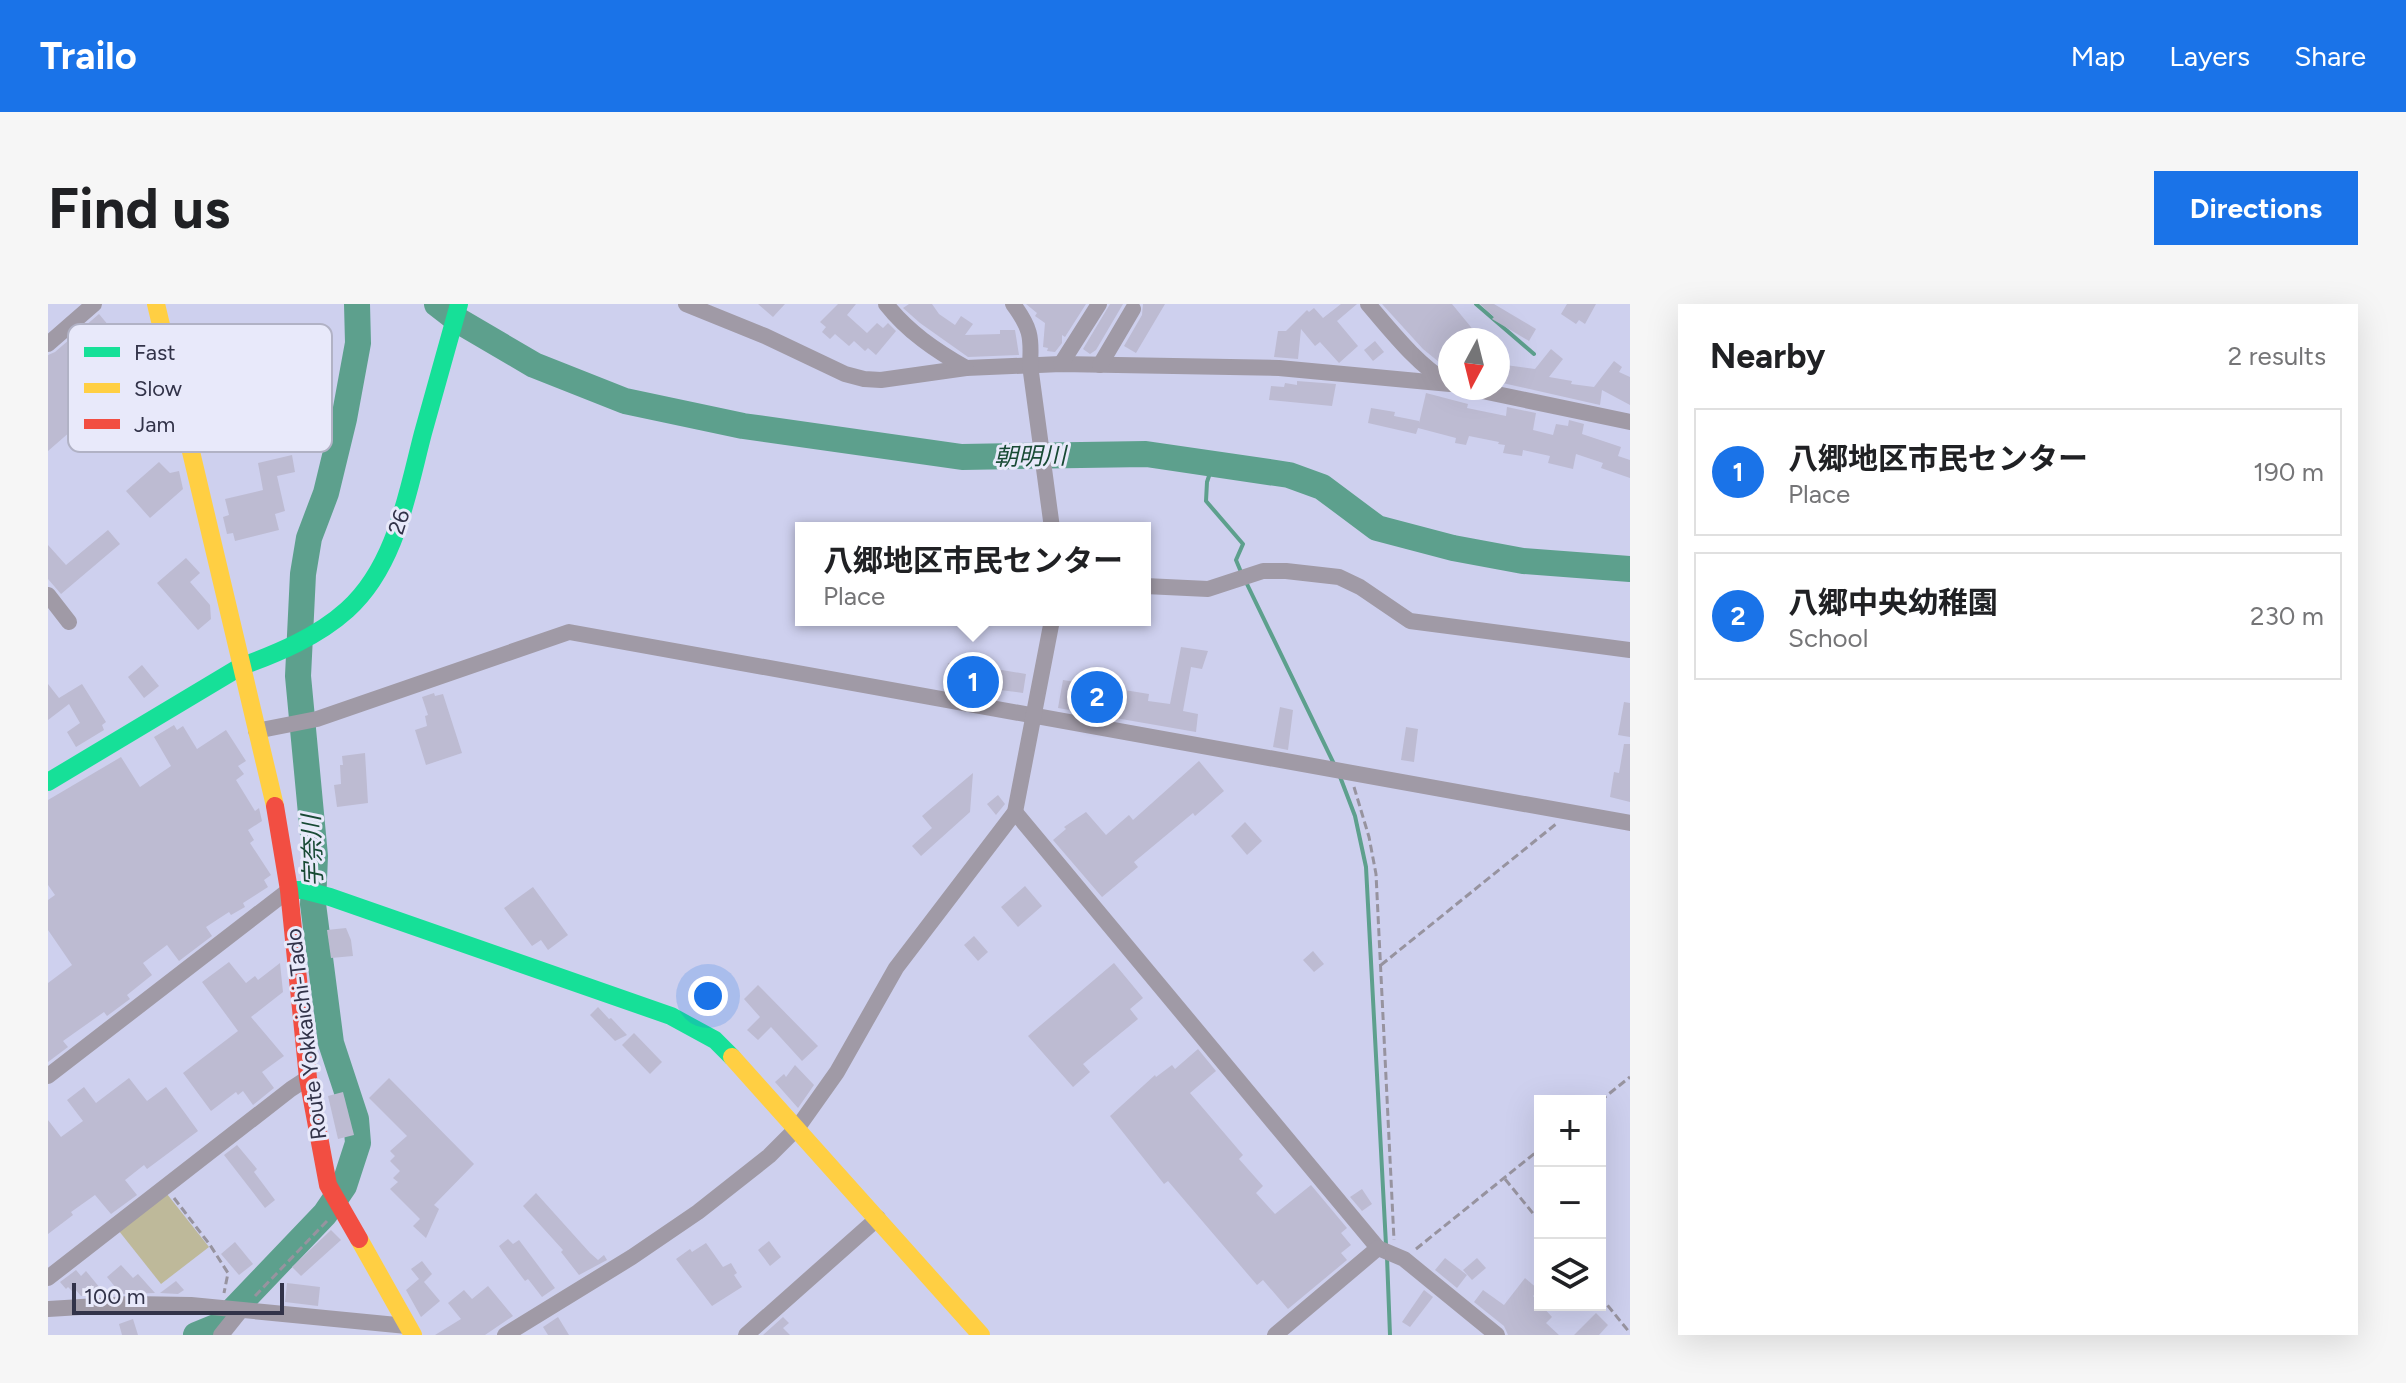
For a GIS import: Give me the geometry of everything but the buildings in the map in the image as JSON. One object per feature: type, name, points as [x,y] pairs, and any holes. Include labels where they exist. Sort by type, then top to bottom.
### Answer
[{"type":"main road","name":"Route Yokkaichi-Tado","points":[[156,304],[161,324]]},
{"type":"main road","name":"26","points":[[240,667],[306,638],[336,619],[359,598],[381,567],[398,528],[459,304]]},
{"type":"main road","name":"Route Yokkaichi-Tado","points":[[190,452],[279,824],[303,891],[308,1078],[328,1185],[410,1331]]},
{"type":"main road","points":[[48,782],[240,667]]},
{"type":"main road","points":[[303,891],[671,1016],[715,1040],[798,1127],[981,1335]]},
{"type":"street","points":[[71,324],[94,304]]},
{"type":"street","points":[[686,304],[765,336],[845,374],[864,379],[881,380],[966,368],[1061,364],[1279,368],[1438,383]]},
{"type":"street","points":[[886,304],[901,323],[928,345],[966,368]]},
{"type":"street","points":[[1013,304],[1028,323],[1032,341],[1030,365],[1051,522]]},
{"type":"street","points":[[1061,364],[1099,304]]},
{"type":"street","points":[[1368,304],[1421,363],[1438,375]]},
{"type":"street","points":[[1100,365],[1133,309]]},
{"type":"street","points":[[48,344],[68,327]]},
{"type":"street","points":[[1510,397],[1630,422]]},
{"type":"street","points":[[1151,586],[1208,589],[1263,571],[1339,577],[1360,587],[1410,621],[1630,650]]},
{"type":"street","points":[[48,595],[69,622]]},
{"type":"street","points":[[505,1335],[632,1257],[698,1212],[769,1156],[798,1127],[837,1072],[896,968],[1015,812],[1051,626]]},
{"type":"street","points":[[256,731],[309,721],[569,632],[1630,823]]},
{"type":"street","points":[[1015,812],[1390,1253],[1497,1335]]},
{"type":"street","points":[[48,1076],[303,891]]},
{"type":"street","points":[[48,1278],[308,1078]]},
{"type":"street","points":[[746,1335],[878,1218]]},
{"type":"street","points":[[1275,1335],[1390,1253]]},
{"type":"street","points":[[48,1309],[130,1304],[231,1309],[410,1331]]},
{"type":"street","points":[[221,1335],[231,1309]]},
{"type":"path","points":[[1341,771],[1369,837],[1376,874],[1390,1253]]},
{"type":"path","points":[[1381,966],[1558,822],[1564,811]]},
{"type":"path","points":[[1606,1096],[1630,1077]]},
{"type":"path","points":[[1390,1253],[1504,1178],[1534,1154]]},
{"type":"path","points":[[1504,1178],[1534,1215]]},
{"type":"path","points":[[165,1187],[228,1273],[231,1309]]},
{"type":"path","points":[[231,1309],[339,1206]]},
{"type":"path","points":[[1606,1303],[1630,1333]]},
{"type":"shaded area","points":[[167,1194],[209,1247],[161,1284],[119,1231]]},
{"type":"waterway","name":"宇奈川","points":[[196,1335],[218,1326],[325,1214],[344,1186],[358,1143],[356,1119],[331,1043],[313,904],[315,856],[298,676],[303,574],[309,538],[326,493],[344,419],[358,343],[357,304]]},
{"type":"waterway","name":"朝明川","points":[[437,304],[459,321],[534,365],[625,401],[743,426],[962,457],[1146,454],[1289,475],[1322,487],[1377,528],[1453,548],[1523,561],[1630,569]]},
{"type":"waterway","points":[[1476,304],[1534,354]]},
{"type":"waterway","points":[[1213,464],[1207,482],[1206,501],[1243,544],[1236,560],[1241,572]]},
{"type":"waterway","points":[[1245,580],[1335,766]]},
{"type":"waterway","points":[[1339,774],[1355,816],[1366,867],[1386,1245]]},
{"type":"waterway","points":[[1387,1257],[1390,1335]]},
{"type":"traffic: fast","points":[[240,667],[283,650],[323,628],[347,610],[377,572],[405,504],[459,304]]},
{"type":"traffic: fast","points":[[48,782],[240,667]]},
{"type":"traffic: fast","points":[[289,890],[330,897],[671,1016],[715,1040],[732,1057]]},
{"type":"traffic: slow","points":[[156,304],[161,324]]},
{"type":"traffic: slow","points":[[191,452],[275,806]]},
{"type":"traffic: slow","points":[[732,1057],[981,1335]]},
{"type":"traffic: slow","points":[[359,1239],[413,1335]]},
{"type":"traffic: jam","points":[[275,806],[289,890],[308,1078],[328,1185],[359,1239]]},
{"type":"place","name":"八郷地区市民センター","points":[[973,682]]},
{"type":"place","name":"八郷中央幼稚園","points":[[1097,697]]}]
